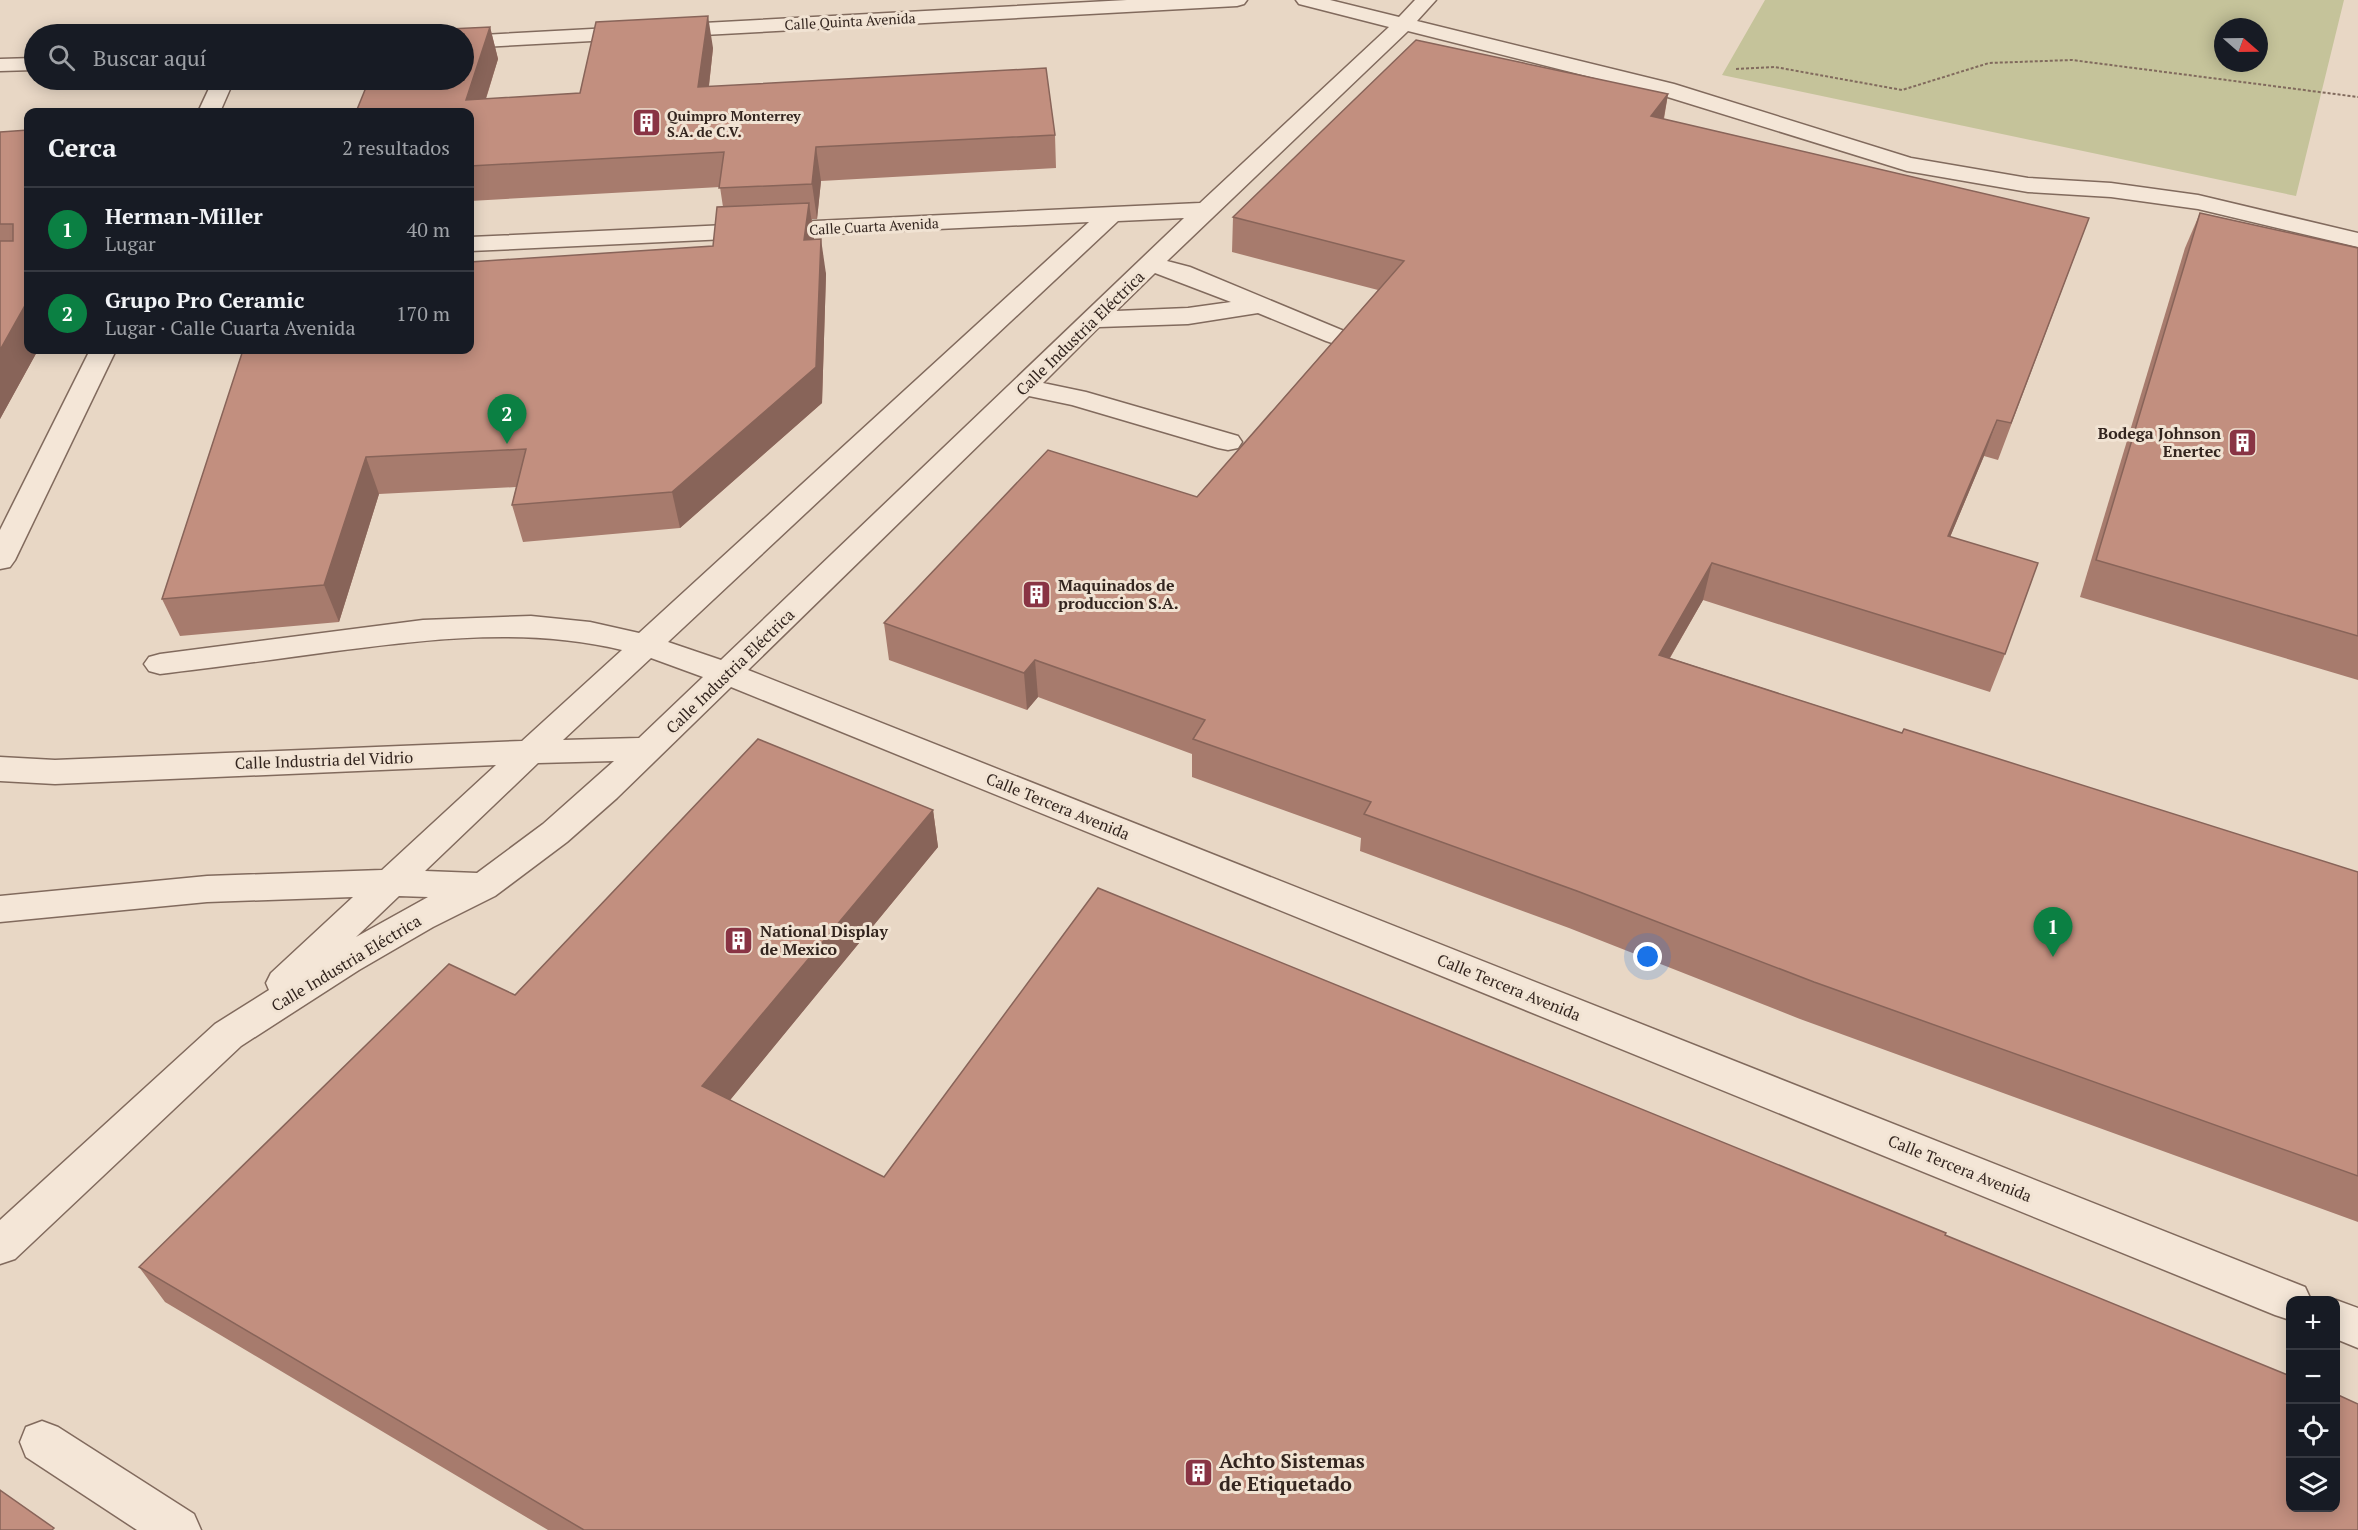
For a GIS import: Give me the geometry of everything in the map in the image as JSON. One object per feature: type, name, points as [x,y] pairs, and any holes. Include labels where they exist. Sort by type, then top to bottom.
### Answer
[{"type":"street","name":"Calle Quinta Avenida","points":[[474,41],[1237,0]]},
{"type":"street","points":[[1306,0],[1666,89],[1907,164],[2028,185],[2111,190],[2198,202],[2358,240]]},
{"type":"street","name":"Calle Industria Eléctrica","points":[[0,1246],[228,1035],[411,922],[483,887],[555,833],[728,674],[1206,210],[1404,24],[1426,0]]},
{"type":"street","points":[[0,65],[24,64]]},
{"type":"street","points":[[211,108],[219,90]]},
{"type":"street","name":"Calle Cuarta Avenida","points":[[474,244],[1206,210]]},
{"type":"street","points":[[228,1035],[645,645],[1111,215]]},
{"type":"street","points":[[1152,264],[1181,272],[1335,336]]},
{"type":"street","points":[[1093,320],[1188,316],[1261,305]]},
{"type":"street","points":[[0,560],[101,354]]},
{"type":"street","points":[[1024,387],[1077,398],[1228,442]]},
{"type":"street","name":"Calle Tercera Avenida","points":[[160,664],[423,630],[531,626],[590,632],[645,645],[728,674],[2286,1298]]},
{"type":"street","name":"Calle Industria del Vidrio","points":[[0,769],[55,772],[649,749]]},
{"type":"street","points":[[0,909],[207,889],[389,883],[483,887]]},
{"type":"street","points":[[2340,1320],[2358,1328]]},
{"type":"street","points":[[42,1442],[178,1530]]},
{"type":"path","points":[[1666,89],[1719,71],[1752,67],[1798,70],[1902,90],[1989,63],[2072,60],[2358,97]]},
{"type":"shaded area","points":[[1765,0],[2344,0],[2296,196],[1722,75]]},
{"type":"building","points":[[708,16],[698,87],[1046,68],[1055,135],[816,147],[812,184],[719,188],[724,152],[474,166],[474,108],[358,108],[365,90],[469,90],[466,100],[580,93],[596,22]]},
{"type":"building","points":[[490,27],[474,76],[474,28]]},
{"type":"building","points":[[1416,40],[1668,94],[1651,116],[2089,218],[2011,423],[1997,420],[1948,536],[2038,563],[2005,654],[1712,563],[1659,655],[1902,733],[1904,729],[2358,872],[2358,1176],[1814,982],[1577,891],[1364,814],[1371,802],[1193,739],[1205,720],[1035,660],[1024,673],[884,623],[1048,450],[1197,497],[1404,261],[1233,217]]},
{"type":"building","points":[[24,130],[24,307],[0,350],[0,241],[13,241],[13,224],[0,224],[0,132]]},
{"type":"building","points":[[809,203],[804,240],[821,239],[816,367],[672,492],[512,505],[526,449],[366,457],[324,585],[162,599],[242,354],[474,354],[474,262],[713,246],[717,207]]},
{"type":"building","name":"Bodega Johnson Enertec","points":[[2200,213],[2358,248],[2358,636],[2096,560]]},
{"type":"building","points":[[758,739],[933,810],[702,1086],[884,1177],[1098,888],[1946,1233],[1945,1235],[2286,1374],[2286,1512],[2340,1512],[2340,1396],[2358,1404],[2358,1530],[584,1530],[139,1267],[449,964],[515,995]]},
{"type":"building","points":[[0,1490],[54,1528],[52,1530],[0,1530]]},
{"type":"place","name":"Quimpro Monterrey S.A. de C.V.","points":[[646,123]]},
{"type":"place","name":"Bodega Johnson Enertec","points":[[2242,442]]},
{"type":"place","name":"Grupo Pro Ceramic","points":[[507,444]]},
{"type":"place","name":"Maquinados de produccion S.A.","points":[[1037,594]]},
{"type":"place","name":"National Display de Mexico","points":[[739,940]]},
{"type":"place","name":"Herman-Miller","points":[[2053,957]]},
{"type":"place","name":"Achto Sistemas de Etiquetado","points":[[1198,1472]]}]
